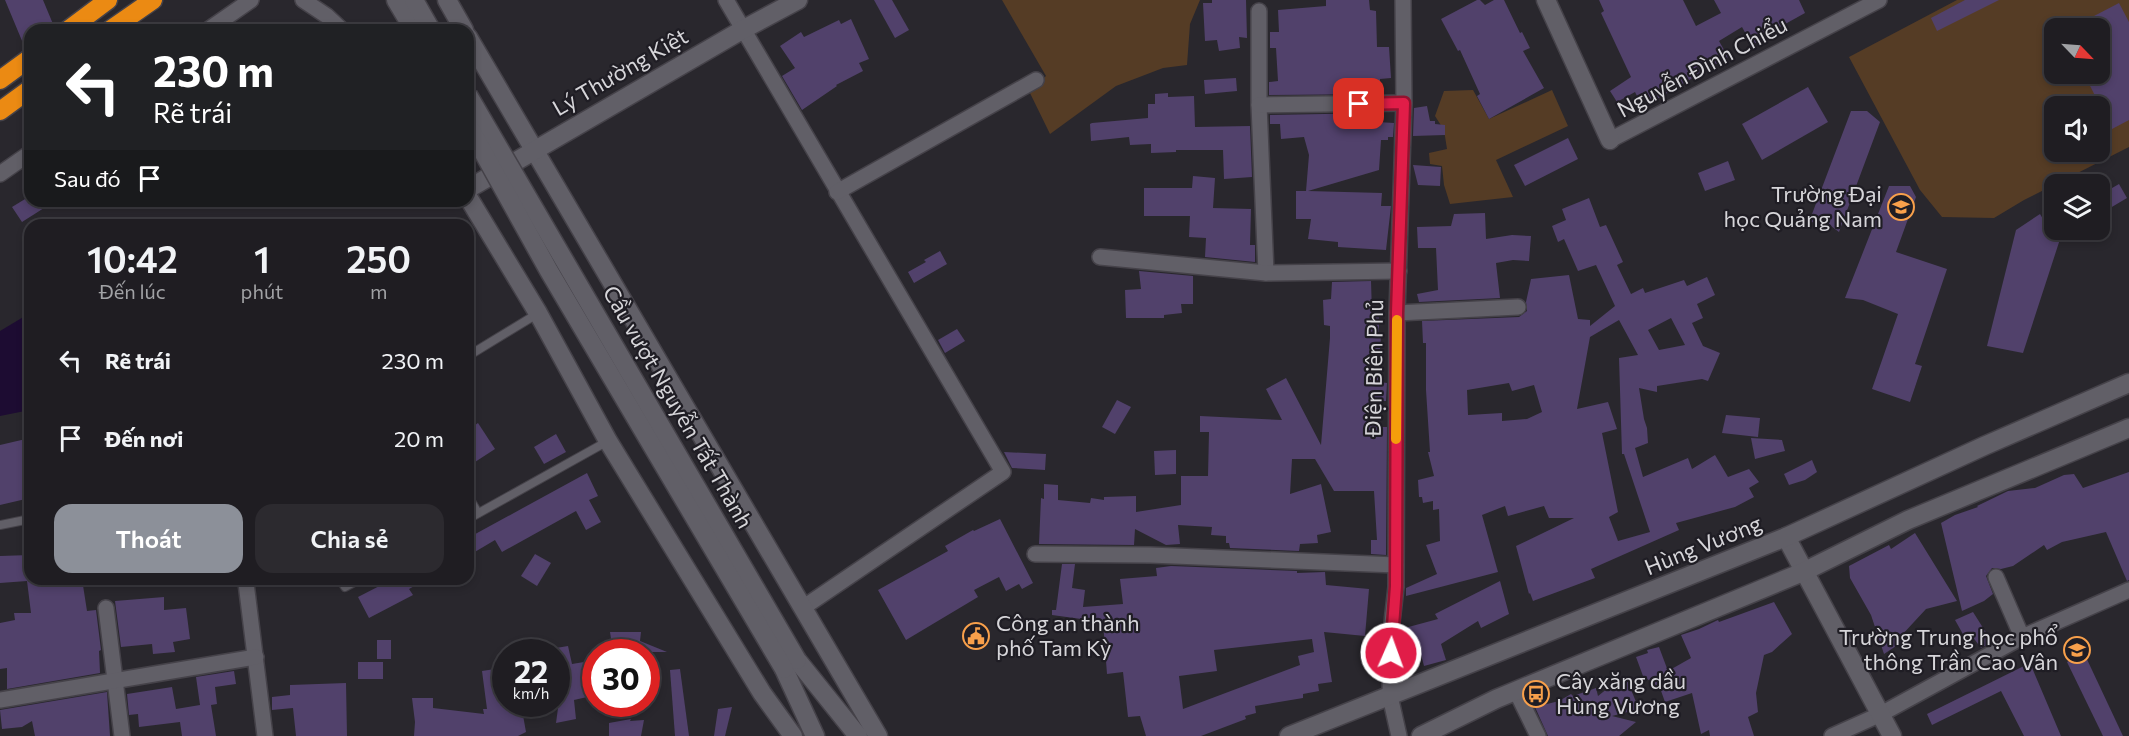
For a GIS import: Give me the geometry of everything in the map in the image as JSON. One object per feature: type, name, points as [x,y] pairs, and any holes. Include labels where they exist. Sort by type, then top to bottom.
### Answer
[{"type":"highway","points":[[76,24],[108,0]]},
{"type":"highway","points":[[119,24],[153,0]]},
{"type":"highway","points":[[0,80],[24,62]]},
{"type":"highway","points":[[0,111],[24,93]]},
{"type":"main road","points":[[396,0],[410,24]]},
{"type":"main road","points":[[414,0],[428,24]]},
{"type":"main road","points":[[447,0],[461,24]]},
{"type":"main road","name":"Lý Thường Kiệt","points":[[474,185],[798,0]]},
{"type":"main road","points":[[1549,1],[1610,140]]},
{"type":"main road","points":[[474,47],[878,736]]},
{"type":"main road","name":"Cầu vượt Nguyễn Tất Thành","points":[[474,106],[790,664],[815,736]]},
{"type":"main road","name":"Cầu vượt Nguyễn Tất Thành","points":[[474,136],[549,271],[790,664],[858,736]]},
{"type":"main road","points":[[474,207],[538,313],[608,441],[762,693],[793,736]]},
{"type":"main road","name":"Hùng Vương","points":[[1289,736],[1786,537],[1984,446],[2129,383]]},
{"type":"main road","points":[[1421,736],[1516,691],[1803,572],[1908,520],[2129,428]]},
{"type":"main road","points":[[1786,537],[1893,736]]},
{"type":"street","points":[[217,24],[251,0]]},
{"type":"street","points":[[303,0],[336,24]]},
{"type":"street","points":[[726,0],[1003,472],[804,607]]},
{"type":"street","name":"Điện Biên Phủ","points":[[1399,736],[1390,696],[1391,631],[1396,565],[1397,313],[1404,103],[1403,0]]},
{"type":"street","name":"Nguyễn Đình Chiểu","points":[[1610,140],[1879,0]]},
{"type":"street","points":[[1259,11],[1259,105],[1266,273]]},
{"type":"street","points":[[837,192],[1036,80]]},
{"type":"street","points":[[1259,105],[1404,103]]},
{"type":"street","points":[[0,174],[24,157]]},
{"type":"street","points":[[1100,257],[1266,273],[1398,271]]},
{"type":"street","points":[[1397,313],[1518,307]]},
{"type":"street","points":[[1035,554],[1150,555],[1396,565]]},
{"type":"street","points":[[1996,577],[2022,637]]},
{"type":"street","points":[[246,585],[265,736]]},
{"type":"street","points":[[1832,736],[1881,714],[2022,637],[2129,590]]},
{"type":"street","points":[[106,608],[122,736]]},
{"type":"street","points":[[0,700],[256,657]]},
{"type":"street","points":[[1516,691],[1538,736]]},
{"type":"lane","points":[[474,352],[538,313]]},
{"type":"lane","points":[[474,515],[608,441]]},
{"type":"lane","points":[[474,506],[478,513]]},
{"type":"lane","points":[[0,525],[24,520]]},
{"type":"shaded area","points":[[1002,0],[1200,0],[1190,24],[1187,65],[1163,68],[1116,86],[1050,134],[1029,91],[1046,76]]},
{"type":"shaded area","points":[[1957,0],[2129,0],[2129,147],[2110,157],[2110,96],[2044,96],[2044,162],[2099,162],[2076,174],[2044,174],[2044,190],[1994,218],[1942,217],[1920,190],[1849,57]]},
{"type":"shaded area","points":[[1473,90],[1489,119],[1552,90],[1568,126],[1496,160],[1513,197],[1450,204],[1444,185],[1442,166],[1430,164],[1429,153],[1447,149],[1444,130],[1435,116],[1444,91]]},
{"type":"shaded area","points":[[24,317],[24,411],[0,416],[0,331]]},
{"type":"building","points":[[5,0],[43,0],[53,24],[24,24],[24,46]]},
{"type":"building","points":[[874,0],[892,0],[909,30],[895,38]]},
{"type":"building","points":[[1212,0],[1246,0],[1247,38],[1239,37],[1240,48],[1219,51],[1217,40],[1205,41],[1203,3],[1212,3]]},
{"type":"building","points":[[1326,0],[1369,0],[1370,10],[1376,11],[1377,47],[1389,47],[1391,78],[1380,79],[1380,94],[1269,95],[1269,82],[1278,81],[1276,48],[1270,48],[1270,32],[1279,32],[1278,10],[1326,6]]},
{"type":"building","points":[[1477,0],[1485,5],[1494,0],[1504,0],[1530,48],[1523,51],[1544,88],[1489,119],[1477,96],[1480,94],[1460,50],[1458,51],[1441,19]]},
{"type":"building","points":[[1599,0],[1683,0],[1696,26],[1721,13],[1714,0],[1799,0],[1805,13],[1752,45],[1742,27],[1719,41],[1728,57],[1652,102],[1646,91],[1637,96],[1635,92],[1617,102],[1610,91],[1631,77],[1601,13],[1604,11]]},
{"type":"building","points":[[1965,0],[1999,0],[1937,31],[1931,18]]},
{"type":"building","points":[[2119,3],[2129,22],[2129,120],[2112,129],[2110,96],[2095,96],[2089,84],[2110,84],[2110,18],[2090,18]]},
{"type":"building","points":[[851,19],[869,59],[859,63],[863,71],[836,85],[802,110],[782,76],[795,68],[780,46],[801,32],[804,37],[839,20],[841,24]]},
{"type":"building","points":[[1236,78],[1237,91],[1205,94],[1204,80]]},
{"type":"building","points":[[1808,87],[1828,122],[1762,160],[1742,124]]},
{"type":"building","points":[[1168,93],[1168,97],[1194,96],[1195,127],[1250,126],[1252,177],[1224,179],[1223,150],[1176,150],[1176,152],[1151,153],[1151,144],[1130,145],[1129,137],[1091,141],[1090,124],[1148,118],[1148,104],[1155,104],[1155,94]]},
{"type":"building","points":[[1427,106],[1430,121],[1445,125],[1445,135],[1413,136],[1414,108]]},
{"type":"building","points":[[1851,111],[1867,111],[1880,122],[1839,232],[1827,223],[1809,222]]},
{"type":"building","points":[[1378,113],[1378,122],[1394,123],[1393,137],[1381,140],[1379,170],[1308,191],[1382,193],[1381,206],[1391,206],[1386,250],[1338,247],[1338,242],[1308,239],[1311,219],[1296,219],[1296,191],[1306,191],[1309,155],[1304,137],[1281,139],[1280,124],[1270,124],[1270,115]]},
{"type":"building","points":[[1568,138],[1578,159],[1525,186],[1514,165]]},
{"type":"building","points":[[1728,161],[1735,180],[1705,191],[1698,173]]},
{"type":"building","points":[[1413,165],[1441,167],[1440,186],[1418,185]]},
{"type":"building","points":[[1193,176],[1215,178],[1213,208],[1251,209],[1250,245],[1255,245],[1255,262],[1205,257],[1206,238],[1189,237],[1190,216],[1144,216],[1144,188],[1192,188]]},
{"type":"building","points":[[2119,184],[2127,198],[2110,208],[2110,189]]},
{"type":"building","points":[[1889,186],[1910,186],[1916,197],[1896,252],[1947,269],[1915,364],[1922,366],[1910,402],[1872,389],[1898,314],[1863,300],[1845,298]]},
{"type":"building","points":[[1589,198],[1600,227],[1606,225],[1623,262],[1617,265],[1631,294],[1643,288],[1645,293],[1684,280],[1687,286],[1707,277],[1715,295],[1697,304],[1703,318],[1692,323],[1703,346],[1720,353],[1708,381],[1702,379],[1657,386],[1657,392],[1639,388],[1648,443],[1635,448],[1643,477],[1688,458],[1692,469],[1715,455],[1728,477],[1749,469],[1759,482],[1749,488],[1754,497],[1735,507],[1676,523],[1679,530],[1591,569],[1595,578],[1533,601],[1516,546],[1574,518],[1549,518],[1544,506],[1508,516],[1505,506],[1482,515],[1498,572],[1406,596],[1406,588],[1437,574],[1426,545],[1440,541],[1439,509],[1433,510],[1433,501],[1423,503],[1422,497],[1419,497],[1418,480],[1434,476],[1428,452],[1430,452],[1426,343],[1423,343],[1422,321],[1519,317],[1527,311],[1526,302],[1531,279],[1569,275],[1578,319],[1590,320],[1590,326],[1615,306],[1596,265],[1578,271],[1564,239],[1558,242],[1552,226],[1566,220],[1562,209]],"holes":[[[1671,318],[1685,345],[1659,350],[1648,330]],[[1619,320],[1638,355],[1619,358],[1622,454],[1624,454],[1650,532],[1618,541],[1609,517],[1618,512],[1602,433],[1617,429],[1608,402],[1577,409],[1590,337]],[[1509,383],[1512,391],[1534,385],[1542,412],[1527,419],[1502,421],[1502,413],[1468,415],[1467,390]]]},
{"type":"building","points":[[24,200],[24,207],[46,207],[22,222],[12,207]]},
{"type":"building","points":[[1485,213],[1486,239],[1512,235],[1531,236],[1529,261],[1513,260],[1496,263],[1500,298],[1419,302],[1417,294],[1438,290],[1436,248],[1418,248],[1417,227],[1451,226],[1454,214]]},
{"type":"building","points":[[2040,214],[2044,221],[2044,240],[2060,240],[2023,353],[1987,346],[2016,230]]},
{"type":"building","points":[[940,251],[947,264],[914,283],[908,272]]},
{"type":"building","points":[[1139,271],[1193,276],[1193,304],[1181,304],[1182,313],[1164,315],[1164,318],[1126,318],[1125,290],[1141,289]]},
{"type":"building","points":[[1371,281],[1372,313],[1379,313],[1380,382],[1387,383],[1386,401],[1381,401],[1379,427],[1387,427],[1386,555],[1371,554],[1371,540],[1377,540],[1374,491],[1334,491],[1315,459],[1292,459],[1290,494],[1321,484],[1331,532],[1317,535],[1318,543],[1300,544],[1299,551],[1230,548],[1229,543],[1226,543],[1226,536],[1211,535],[1212,527],[1178,525],[1180,544],[1166,545],[1135,529],[1134,545],[1039,544],[1041,498],[1044,499],[1044,484],[1058,485],[1058,500],[1090,503],[1091,498],[1104,500],[1104,497],[1136,496],[1136,512],[1181,505],[1181,476],[1208,476],[1209,432],[1200,432],[1200,416],[1282,420],[1266,389],[1286,378],[1321,445],[1330,338],[1330,326],[1324,325],[1323,300],[1331,299],[1332,282]]},
{"type":"building","points":[[957,329],[965,341],[945,353],[938,340]]},
{"type":"building","points":[[1117,400],[1131,407],[1115,434],[1102,427]]},
{"type":"building","points":[[1726,415],[1760,418],[1758,437],[1722,433]]},
{"type":"building","points":[[478,423],[495,449],[475,462],[474,460],[474,426]]},
{"type":"building","points":[[556,434],[566,452],[544,464],[534,447]]},
{"type":"building","points":[[1751,438],[1782,440],[1785,451],[1755,459]]},
{"type":"building","points":[[24,439],[24,499],[0,505],[0,445]]},
{"type":"building","points":[[1176,450],[1176,474],[1155,475],[1154,451]]},
{"type":"building","points":[[1004,452],[1046,454],[1045,470],[1012,468]]},
{"type":"building","points":[[1812,460],[1817,472],[1805,480],[1789,485],[1784,474]]},
{"type":"building","points":[[2129,472],[2129,580],[2127,581],[2106,532],[2062,542],[2047,550],[2044,545],[2013,566],[2001,569],[1992,568],[1986,576],[1993,594],[1984,601],[1962,611],[1941,523],[2008,491],[2035,488],[2064,475],[2074,474],[2083,488]]},
{"type":"building","points":[[587,473],[598,496],[589,500],[601,522],[586,530],[576,511],[502,552],[495,540],[474,552],[474,535]]},
{"type":"building","points":[[1000,519],[1033,583],[1022,589],[1019,584],[1006,591],[999,577],[974,590],[978,597],[906,640],[878,590],[948,551],[945,546],[973,530]]},
{"type":"building","points":[[1915,533],[1957,601],[1926,609],[1901,636],[1902,642],[1884,654],[1871,615],[1850,578],[1849,566],[1889,545],[1891,549]]},
{"type":"building","points":[[535,554],[551,563],[537,586],[521,576]]},
{"type":"building","points":[[24,555],[24,581],[0,583],[0,556]]},
{"type":"building","points":[[1062,564],[1075,564],[1072,588],[1085,590],[1083,607],[1123,604],[1120,579],[1157,576],[1156,568],[1171,566],[1297,571],[1297,573],[1325,572],[1326,585],[1369,589],[1365,636],[1324,632],[1332,682],[1318,684],[1319,691],[1303,694],[1303,698],[1255,706],[1256,713],[1245,716],[1246,719],[1201,736],[1146,736],[1140,716],[1128,717],[1123,672],[1107,674],[1103,622],[1052,615],[1052,610],[1056,610]],"holes":[[[1312,639],[1314,652],[1298,656],[1300,665],[1183,709],[1179,676],[1217,671],[1214,650]]]},
{"type":"building","points":[[1500,581],[1509,614],[1481,628],[1478,621],[1441,644],[1446,660],[1424,666],[1419,647],[1403,652],[1401,629],[1438,619],[1435,614]]},
{"type":"building","points":[[28,585],[83,585],[87,611],[96,610],[101,650],[99,651],[100,673],[7,689],[7,668],[0,669],[0,623],[15,620],[14,613],[31,613]]},
{"type":"building","points":[[381,585],[416,585],[409,589],[413,595],[369,618],[358,597]]},
{"type":"building","points":[[164,597],[164,610],[186,608],[190,639],[173,642],[175,652],[153,654],[152,644],[121,647],[115,601]]},
{"type":"building","points":[[1774,602],[1792,634],[1772,652],[1764,655],[1756,693],[1758,712],[1748,717],[1754,736],[1710,736],[1709,730],[1701,734],[1692,693],[1665,702],[1660,688],[1643,676],[1636,657],[1648,653],[1647,650],[1659,647],[1668,671],[1691,658],[1681,635]]},
{"type":"building","points":[[1973,612],[1992,642],[1981,648],[1969,632],[1964,636],[1955,620]]},
{"type":"building","points":[[610,632],[641,632],[640,639],[611,639]]},
{"type":"building","points":[[377,640],[391,640],[391,659],[377,659]]},
{"type":"building","points":[[2084,653],[2123,736],[2103,736],[2067,662]]},
{"type":"building","points":[[570,655],[572,664],[582,662],[582,698],[574,700],[576,719],[556,723],[557,717],[570,717]]},
{"type":"building","points":[[358,662],[383,662],[383,679],[358,679]]},
{"type":"building","points":[[2030,663],[2061,736],[2024,736],[2001,691],[1932,725],[1927,714]]},
{"type":"building","points":[[492,669],[492,717],[523,717],[526,732],[518,736],[414,736],[412,698],[433,698],[433,708],[484,714],[483,709],[487,709],[482,671]]},
{"type":"building","points":[[680,669],[689,736],[675,736],[670,670]]},
{"type":"building","points":[[234,671],[236,684],[215,687],[217,704],[211,705],[216,736],[182,736],[180,722],[139,727],[138,714],[129,715],[127,694],[172,687],[176,709],[200,705],[196,677]]},
{"type":"building","points":[[1627,680],[1639,709],[1612,716],[1636,722],[1619,736],[1548,736],[1535,707],[1596,688],[1598,696],[1613,684],[1614,686]]},
{"type":"building","points":[[346,683],[347,736],[296,736],[293,708],[272,710],[272,697],[290,695],[290,685]]},
{"type":"building","points":[[107,692],[110,736],[35,736],[32,721],[22,727],[2,729],[0,710]]},
{"type":"building","points":[[732,707],[725,736],[714,736],[718,709]]},
{"type":"building","points":[[631,719],[630,721],[644,720],[641,736],[609,736],[609,723]]},
{"type":"slow traffic","points":[[1396,439],[1397,320]]},
{"type":"place","name":"Trường Đại học Quảng Nam","points":[[1901,207]]},
{"type":"place","name":"Công an thành phố Tam Kỳ","points":[[976,636]]},
{"type":"place","name":"Trường Trung học phổ thông Trần Cao Vân","points":[[2077,650]]},
{"type":"place","name":"Cây xăng dầu Hùng Vương","points":[[1536,694]]},
{"type":"route","points":[[1359,104],[1404,103],[1397,313],[1396,586],[1391,653]]}]
